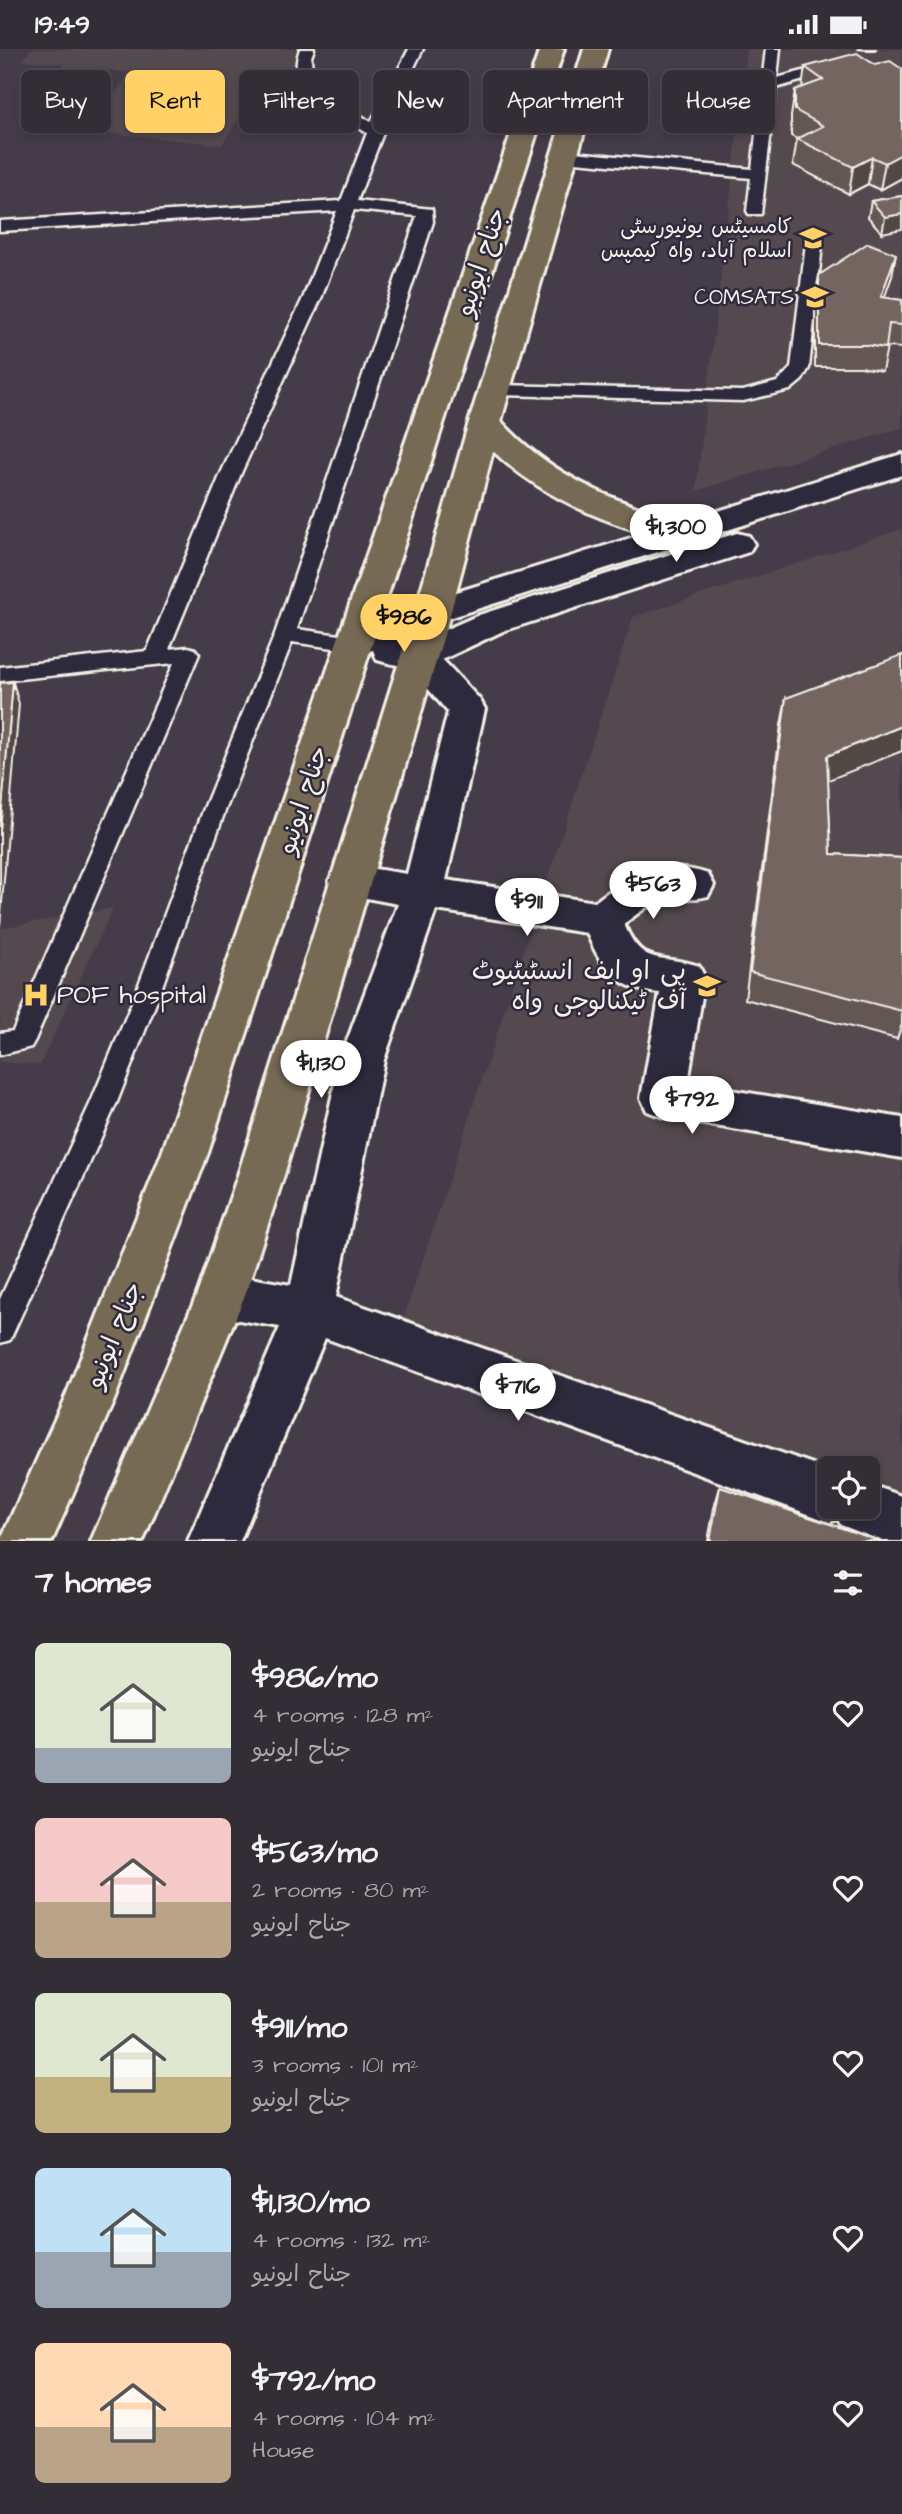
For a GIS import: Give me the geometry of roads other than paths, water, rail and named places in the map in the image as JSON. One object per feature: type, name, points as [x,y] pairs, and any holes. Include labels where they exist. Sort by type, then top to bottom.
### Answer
[{"type":"main road","name":"جناح ایونیو","points":[[25,1541],[52,1487],[185,1153],[552,49]]},
{"type":"main road","name":"جناح ایونیو","points":[[117,1541],[221,1295],[261,1175],[432,611],[596,49]]},
{"type":"main road","points":[[490,406],[505,446],[542,477],[587,502],[691,544]]},
{"type":"street","points":[[354,644],[418,656],[491,623],[902,464]]},
{"type":"street","points":[[354,644],[432,611],[902,491]]},
{"type":"street","points":[[214,1541],[307,1322],[362,1060],[423,890],[467,709],[418,656]]},
{"type":"street","points":[[349,881],[602,919],[627,899],[665,882],[694,885]]},
{"type":"street","points":[[602,919],[615,951],[641,975],[684,978],[663,1098],[902,1138]]},
{"type":"street","points":[[221,1295],[309,1310],[817,1491]]},
{"type":"street","points":[[880,1514],[902,1522]]},
{"type":"lane","points":[[307,49],[304,57],[305,77],[332,104],[373,130]]},
{"type":"lane","points":[[406,70],[416,49]]},
{"type":"lane","points":[[771,70],[773,49]]},
{"type":"lane","points":[[775,83],[845,63]]},
{"type":"lane","points":[[155,657],[232,471],[313,296],[376,133]]},
{"type":"lane","points":[[755,211],[764,133]]},
{"type":"lane","points":[[564,156],[759,174]]},
{"type":"lane","points":[[0,226],[349,205],[426,212],[425,222],[285,634],[104,1102],[0,1331]]},
{"type":"lane","points":[[490,406],[743,396],[786,387],[795,380],[800,368],[816,235]]},
{"type":"lane","points":[[285,634],[354,644]]},
{"type":"lane","points":[[0,674],[188,653],[22,1041],[0,1044]]},
{"type":"place","name":"کامسیٹس یونیورسٹی اسلام آباد، واہ کیمپس","points":[[813,238]]},
{"type":"place","name":"COMSATS","points":[[815,297]]},
{"type":"place","name":"پی او ایف انسٹیٹیوٹ آف ٹیکنالوجی واہ","points":[[707,986]]},
{"type":"place","name":"POF hospital","points":[[36,995]]}]
